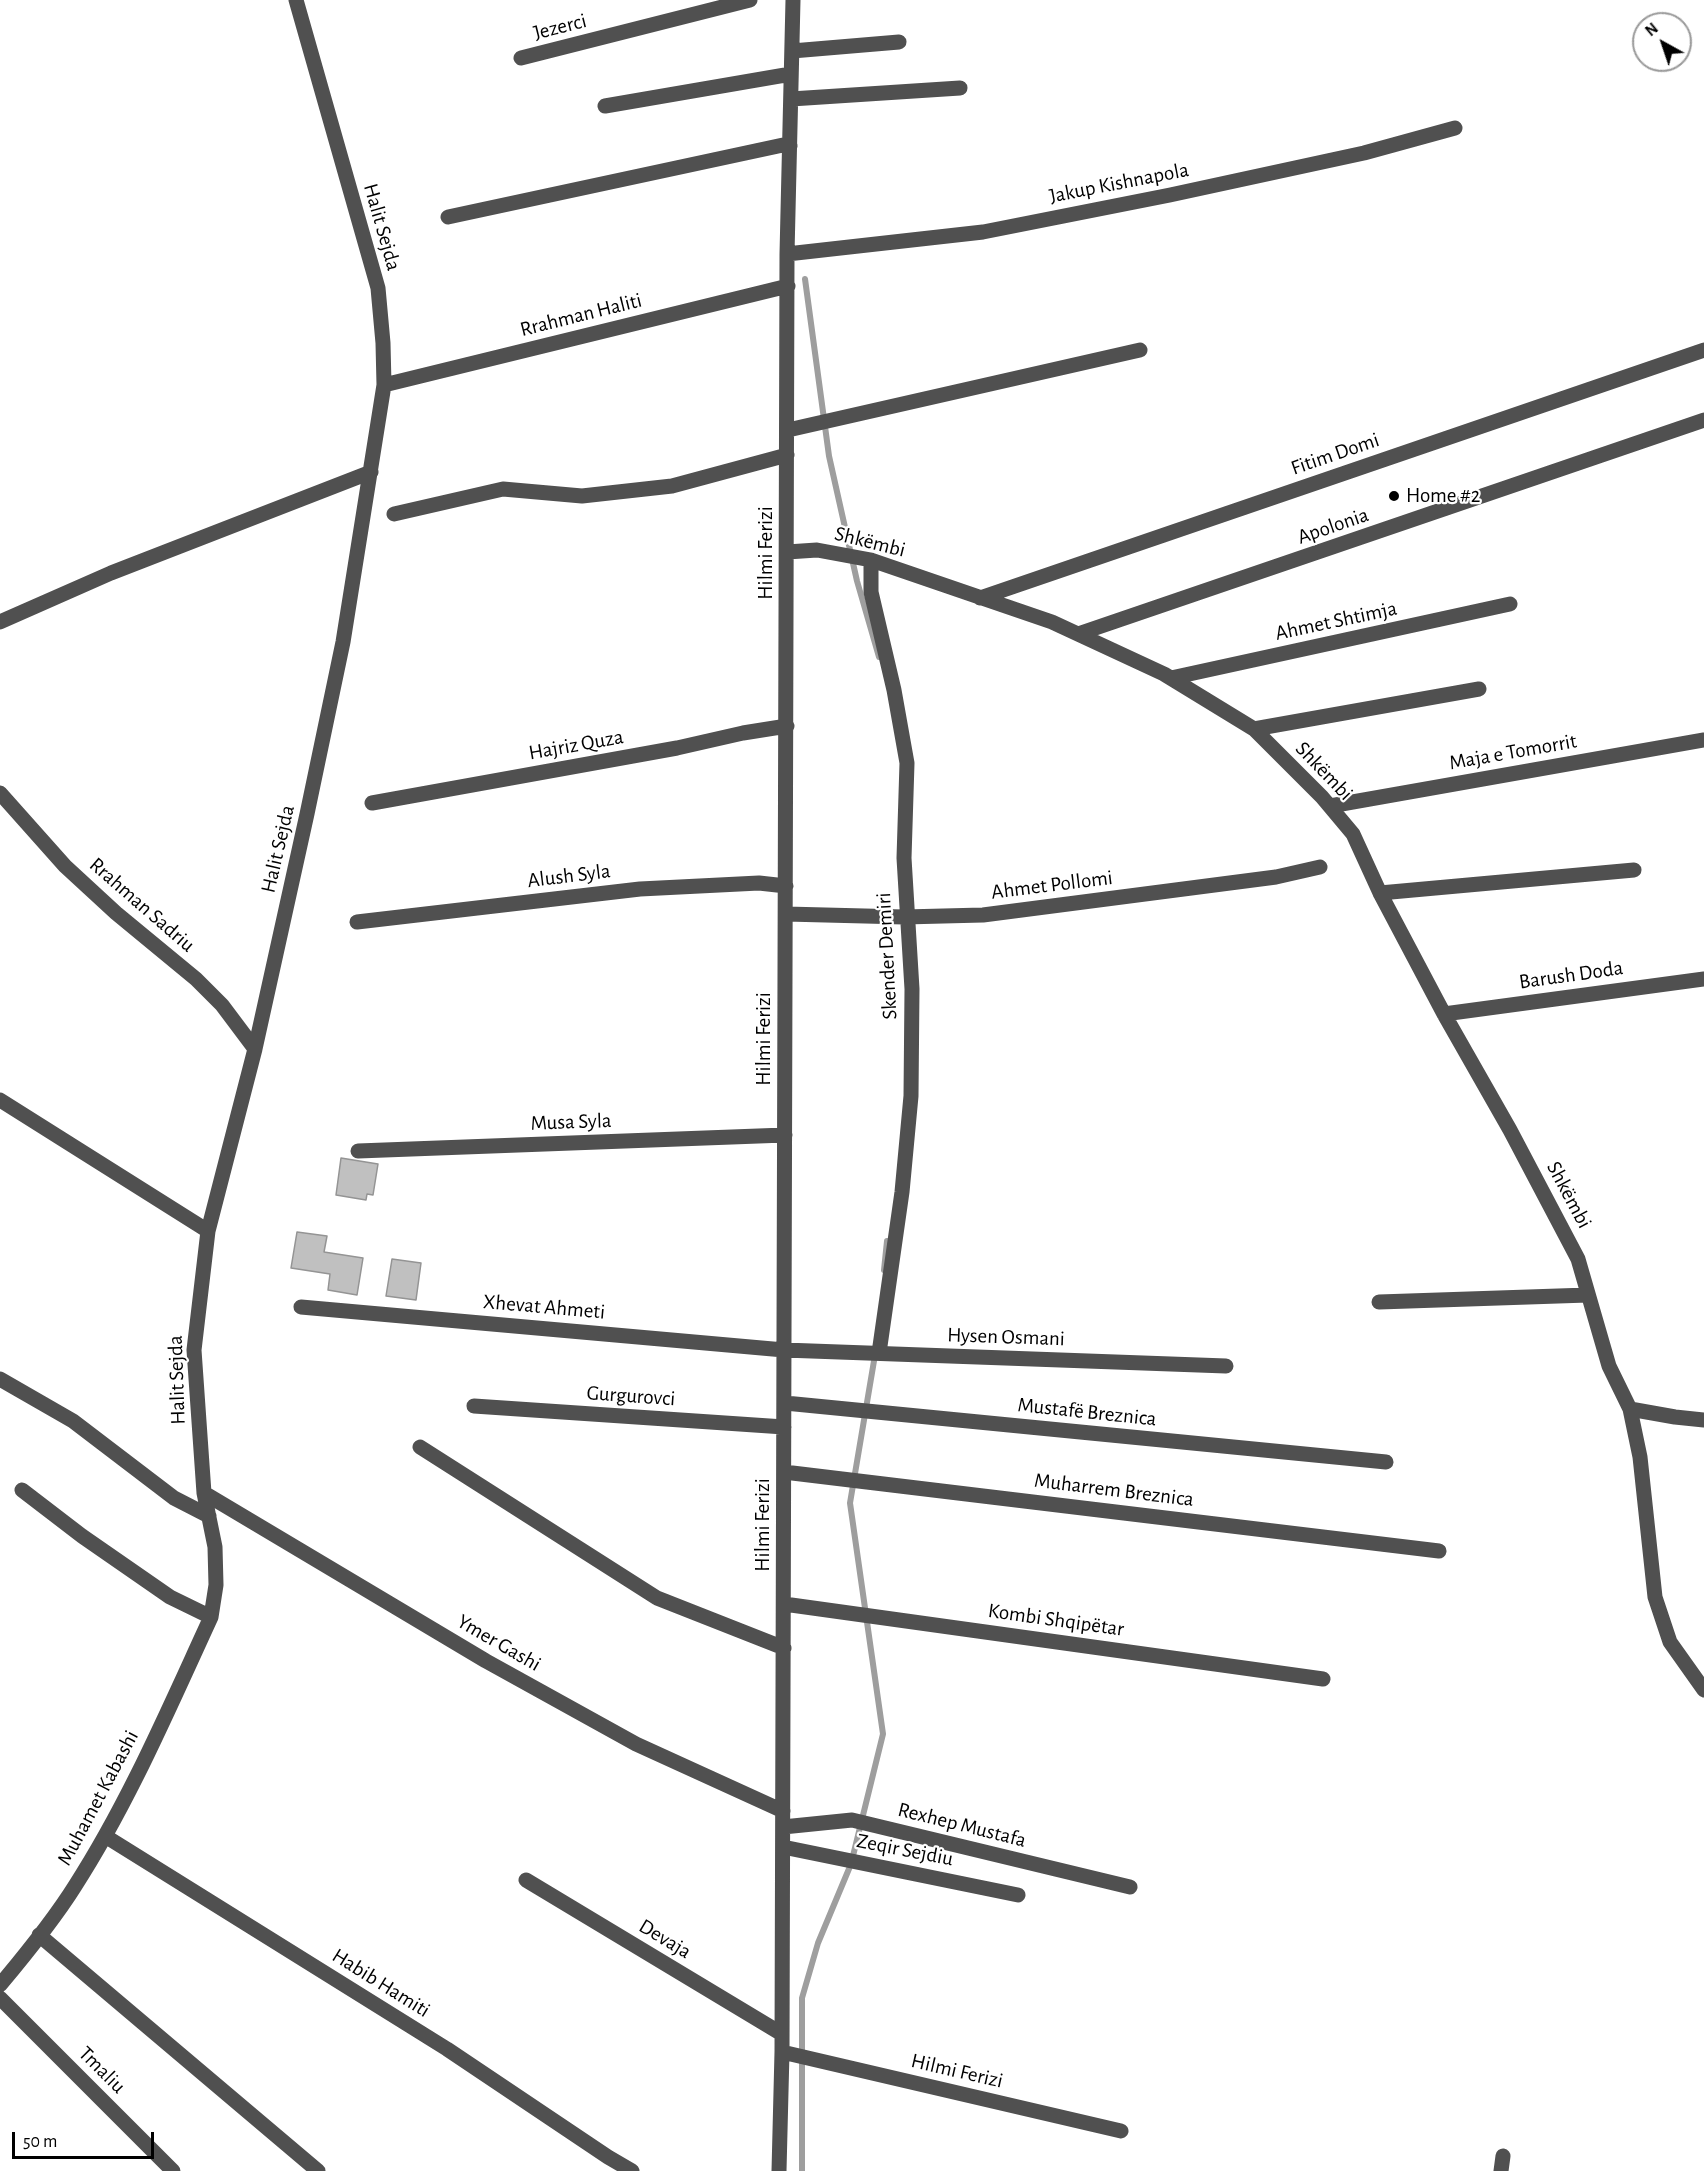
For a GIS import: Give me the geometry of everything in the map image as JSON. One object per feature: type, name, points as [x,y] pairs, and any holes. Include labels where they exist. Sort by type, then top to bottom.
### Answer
[{"type":"street","name":"Halit Sejda","points":[[204,1493],[194,1350],[208,1231],[255,1049],[308,814],[343,642],[384,385],[378,288],[296,0]]},
{"type":"street","name":"Jezerci","points":[[521,58],[750,0]]},
{"type":"street","name":"Hilmi Ferizi","points":[[779,2171],[785,2052],[783,2034],[783,1810],[787,254],[793,0]]},
{"type":"street","points":[[792,51],[898,42]]},
{"type":"street","points":[[605,106],[791,74]]},
{"type":"street","points":[[791,99],[960,88]]},
{"type":"street","name":"Jakup Kishnapola","points":[[787,254],[983,232],[1170,195],[1352,155],[1455,128]]},
{"type":"street","points":[[448,217],[772,147],[790,146]]},
{"type":"street","name":"Rrahman Haliti","points":[[384,385],[788,286]]},
{"type":"street","points":[[788,430],[1140,350]]},
{"type":"street","name":"Fitim Domi","points":[[980,598],[1704,350]]},
{"type":"street","name":"Apolonia","points":[[1078,634],[1704,420]]},
{"type":"street","points":[[394,514],[503,489],[582,496],[672,486],[787,456]]},
{"type":"street","points":[[0,622],[111,573],[371,472]]},
{"type":"street","name":"Shkëmbi","points":[[787,552],[817,550],[866,558],[1052,622],[1171,678],[1254,729],[1330,806],[1353,834],[1380,893],[1444,1014],[1510,1130],[1578,1259],[1609,1366],[1630,1409],[1640,1457],[1655,1597],[1670,1642],[1704,1690]]},
{"type":"street","name":"Skender Demiri","points":[[866,558],[907,763],[900,916],[912,989],[910,1096],[902,1192],[873,1353]]},
{"type":"street","name":"Ahmet Shtimja","points":[[1171,678],[1510,604]]},
{"type":"street","points":[[1254,729],[1479,689]]},
{"type":"street","name":"Hajriz Quza","points":[[372,803],[787,726]]},
{"type":"street","name":"Maja e Tomorrit","points":[[1330,806],[1704,740]]},
{"type":"street","name":"Rrahman Sadriu","points":[[0,793],[64,866],[116,913],[196,979],[222,1005],[255,1049]]},
{"type":"street","name":"Ahmet Pollomi","points":[[786,914],[982,915],[1276,877],[1320,867]]},
{"type":"street","points":[[1380,893],[1634,870]]},
{"type":"street","name":"Alush Syla","points":[[357,922],[640,889],[759,883],[786,886]]},
{"type":"street","name":"Barush Doda","points":[[1444,1014],[1704,979]]},
{"type":"street","points":[[0,1100],[208,1231]]},
{"type":"street","name":"Musa Syla","points":[[358,1151],[785,1135]]},
{"type":"street","points":[[1379,1302],[1588,1295]]},
{"type":"street","name":"Xhevat Ahmeti","points":[[301,1307],[784,1350]]},
{"type":"street","name":"Hysen Osmani","points":[[784,1350],[1226,1366]]},
{"type":"street","points":[[0,1379],[73,1421],[174,1498],[209,1516]]},
{"type":"street","name":"Mustafë Breznica","points":[[784,1403],[1386,1462]]},
{"type":"street","name":"Gurgurovci","points":[[474,1406],[784,1427]]},
{"type":"street","points":[[1630,1409],[1704,1420]]},
{"type":"street","points":[[420,1447],[657,1598],[784,1648]]},
{"type":"street","name":"Muharrem Breznica","points":[[784,1472],[1439,1551]]},
{"type":"street","points":[[22,1490],[82,1536],[170,1597],[211,1617]]},
{"type":"street","name":"Muhamet Kabashi","points":[[0,1985],[74,1888],[105,1836],[138,1773],[211,1617],[216,1585],[215,1547],[204,1493]]},
{"type":"street","name":"Ymer Gashi","points":[[204,1493],[486,1661],[636,1744],[783,1810]]},
{"type":"street","name":"Kombi Shqipëtar","points":[[784,1604],[1323,1679]]},
{"type":"street","name":"Rexhep Mustafa","points":[[783,1827],[852,1820],[1130,1887]]},
{"type":"street","name":"Habib Hamiti","points":[[105,1836],[447,2049],[632,2171]]},
{"type":"street","name":"Zeqir Sejdiu","points":[[783,1847],[1018,1895]]},
{"type":"street","name":"Devaja","points":[[526,1880],[783,2034]]},
{"type":"street","points":[[39,1935],[318,2171]]},
{"type":"street","name":"Tmaliu","points":[[0,1998],[173,2171]]},
{"type":"street","name":"Hilmi Ferizi","points":[[785,2052],[1121,2131]]},
{"type":"building","points":[[341,1158],[378,1164],[373,1195],[367,1194],[366,1200],[336,1195]]},
{"type":"building","points":[[297,1232],[327,1236],[324,1252],[363,1258],[357,1295],[328,1290],[330,1274],[291,1268]]},
{"type":"building","points":[[392,1259],[421,1263],[416,1300],[386,1296]]},
{"type":"waterway","points":[[805,279],[829,456],[857,581],[879,657]]},
{"type":"waterway","points":[[884,1270],[887,1241]]},
{"type":"waterway","points":[[802,2171],[802,1998],[818,1943],[851,1864],[883,1734],[850,1503],[875,1355]]},
{"type":"place","name":"Home #2","points":[[1394,496]]}]
